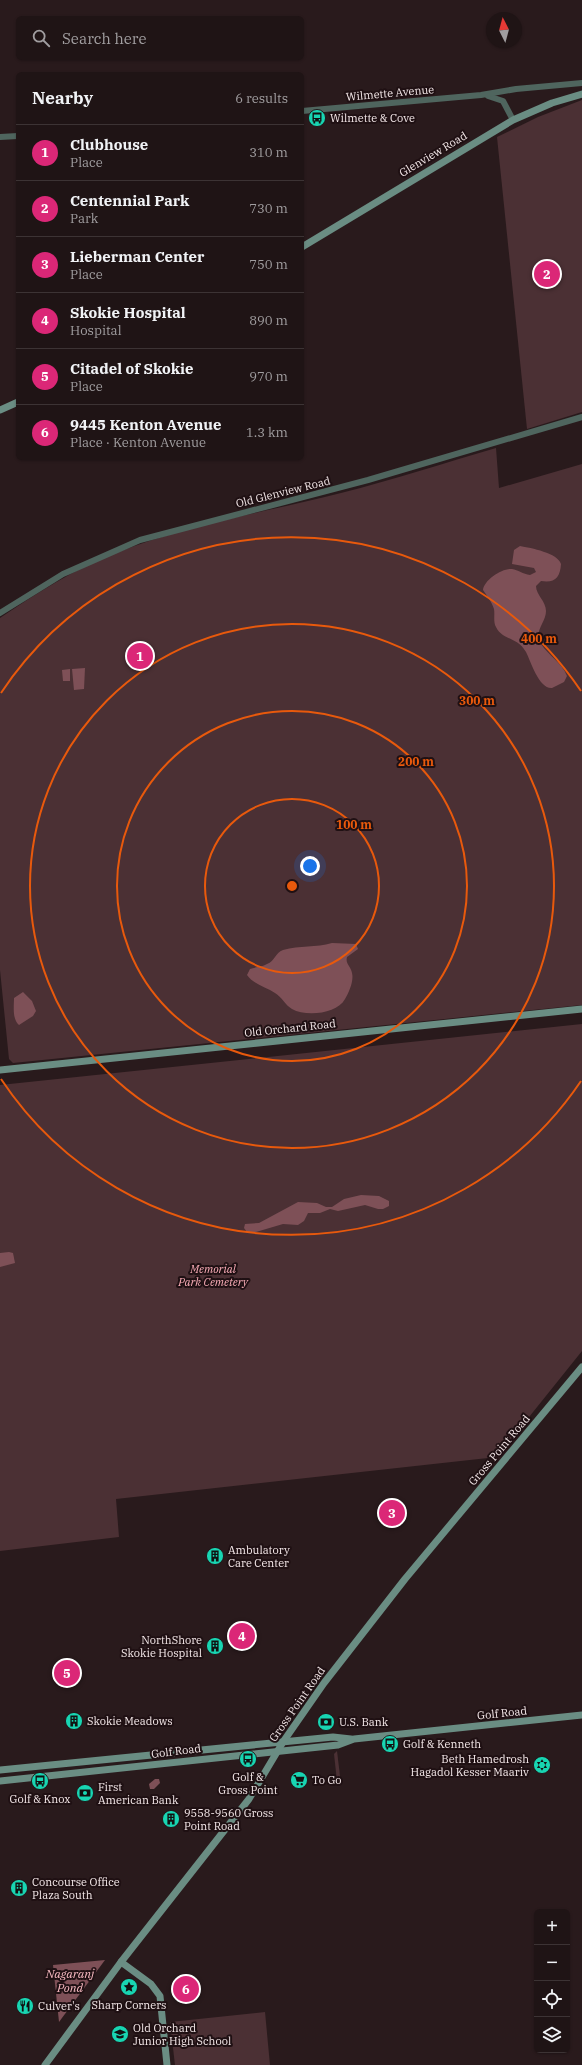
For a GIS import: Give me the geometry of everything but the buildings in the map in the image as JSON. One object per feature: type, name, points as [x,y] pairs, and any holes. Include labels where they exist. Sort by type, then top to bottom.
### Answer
[{"type":"main road","name":"Glenview Road","points":[[304,246],[513,120],[552,103],[582,94]]},
{"type":"main road","points":[[0,410],[16,403]]},
{"type":"main road","name":"Old Orchard Road","points":[[0,1070],[582,1009]]},
{"type":"main road","name":"Gross Point Road","points":[[46,2065],[121,1962],[249,1799],[283,1742],[312,1700],[400,1586],[582,1368]]},
{"type":"main road","name":"Golf Road","points":[[0,1781],[338,1745],[354,1740],[582,1715]]},
{"type":"main road","name":"Golf Road","points":[[0,1770],[334,1737],[354,1740]]},
{"type":"main road","points":[[121,1962],[151,1984],[160,1996],[167,2065]]},
{"type":"street","name":"Wilmette Avenue","points":[[304,111],[481,95],[516,89],[582,82]]},
{"type":"street","name":"Wilmette Avenue","points":[[481,95],[503,101],[513,120]]},
{"type":"street","points":[[0,137],[16,136]]},
{"type":"street","name":"Old Glenview Road","points":[[0,613],[63,574],[140,540],[368,480],[582,417]]},
{"type":"green space","points":[[582,100],[582,412],[527,429],[497,137],[538,117]]},
{"type":"green space","points":[[496,448],[499,488],[582,464],[582,1005],[13,1063],[9,1059],[0,970],[0,618],[85,566],[144,543],[199,526],[360,488]]},
{"type":"green space","name":"Memorial Park Cemetery","points":[[582,1024],[582,1351],[497,1457],[116,1499],[119,1537],[0,1551],[0,1085]]},
{"type":"green space","points":[[337,1751],[341,1784],[337,1781],[334,1754]]},
{"type":"green space","points":[[265,2012],[270,2065],[175,2065],[170,2022]]},
{"type":"water","points":[[520,546],[550,554],[559,560],[561,564],[558,576],[556,578],[550,581],[541,581],[536,586],[536,589],[546,607],[544,619],[538,635],[539,639],[544,648],[562,667],[567,676],[564,682],[552,688],[547,687],[539,680],[526,652],[522,647],[518,643],[502,635],[496,627],[493,606],[483,590],[484,586],[494,575],[503,570],[512,569],[530,575],[536,572],[534,568],[512,564],[514,550]]},
{"type":"water","points":[[85,668],[84,689],[74,690],[72,669]]},
{"type":"water","points":[[70,669],[70,681],[63,681],[62,670]]},
{"type":"water","points":[[332,943],[356,944],[358,949],[347,957],[352,976],[352,983],[348,993],[341,1004],[328,1011],[321,1013],[305,1013],[292,1009],[277,995],[256,983],[247,975],[250,969],[270,963],[278,953],[283,950],[320,946]]},
{"type":"water","points":[[23,992],[32,1001],[36,1011],[33,1016],[19,1025],[14,1016],[14,998]]},
{"type":"water","points":[[361,1195],[379,1196],[389,1201],[389,1206],[383,1209],[365,1205],[338,1211],[330,1209],[320,1213],[308,1213],[304,1221],[298,1225],[283,1224],[256,1232],[247,1232],[244,1228],[245,1224],[259,1223],[298,1202],[317,1203],[326,1207],[332,1207],[344,1199]]},
{"type":"water","points":[[0,1253],[13,1253],[15,1263],[0,1267]]},
{"type":"water","points":[[155,1779],[159,1779],[160,1783],[154,1789],[150,1789],[149,1784]]},
{"type":"water","name":"Nagaranj Pond","points":[[105,1960],[59,2022],[53,1965]]},
{"type":"place","name":"Wilmette & Cove","points":[[317,118]]},
{"type":"place","name":"Centennial Park","points":[[547,274]]},
{"type":"place","name":"Clubhouse","points":[[140,656]]},
{"type":"place","name":"Lieberman Center","points":[[392,1513]]},
{"type":"place","name":"Ambulatory Care Center","points":[[215,1556]]},
{"type":"place","name":"Skokie Hospital","points":[[242,1636]]},
{"type":"place","name":"NorthShore Skokie Hospital","points":[[215,1646]]},
{"type":"place","name":"Citadel of Skokie","points":[[67,1673]]},
{"type":"place","name":"Skokie Meadows","points":[[74,1721]]},
{"type":"place","name":"U.S. Bank","points":[[326,1722]]},
{"type":"place","name":"Golf & Kenneth","points":[[390,1744]]},
{"type":"place","name":"Golf & Gross Point","points":[[248,1759]]},
{"type":"place","name":"Beth Hamedrosh Hagadol Kesser Maariv","points":[[542,1765]]},
{"type":"place","name":"To Go","points":[[299,1780]]},
{"type":"place","name":"Golf & Knox","points":[[40,1781]]},
{"type":"place","name":"First American Bank","points":[[85,1793]]},
{"type":"place","name":"9558-9560 Gross Point Road","points":[[171,1819]]},
{"type":"place","name":"Concourse Office Plaza South","points":[[19,1888]]},
{"type":"place","name":"Sharp Corners","points":[[129,1987]]},
{"type":"place","name":"9445 Kenton Avenue","points":[[186,1989]]},
{"type":"place","name":"Culver's","points":[[25,2006]]},
{"type":"place","name":"Old Orchard Junior High School","points":[[120,2034]]}]
